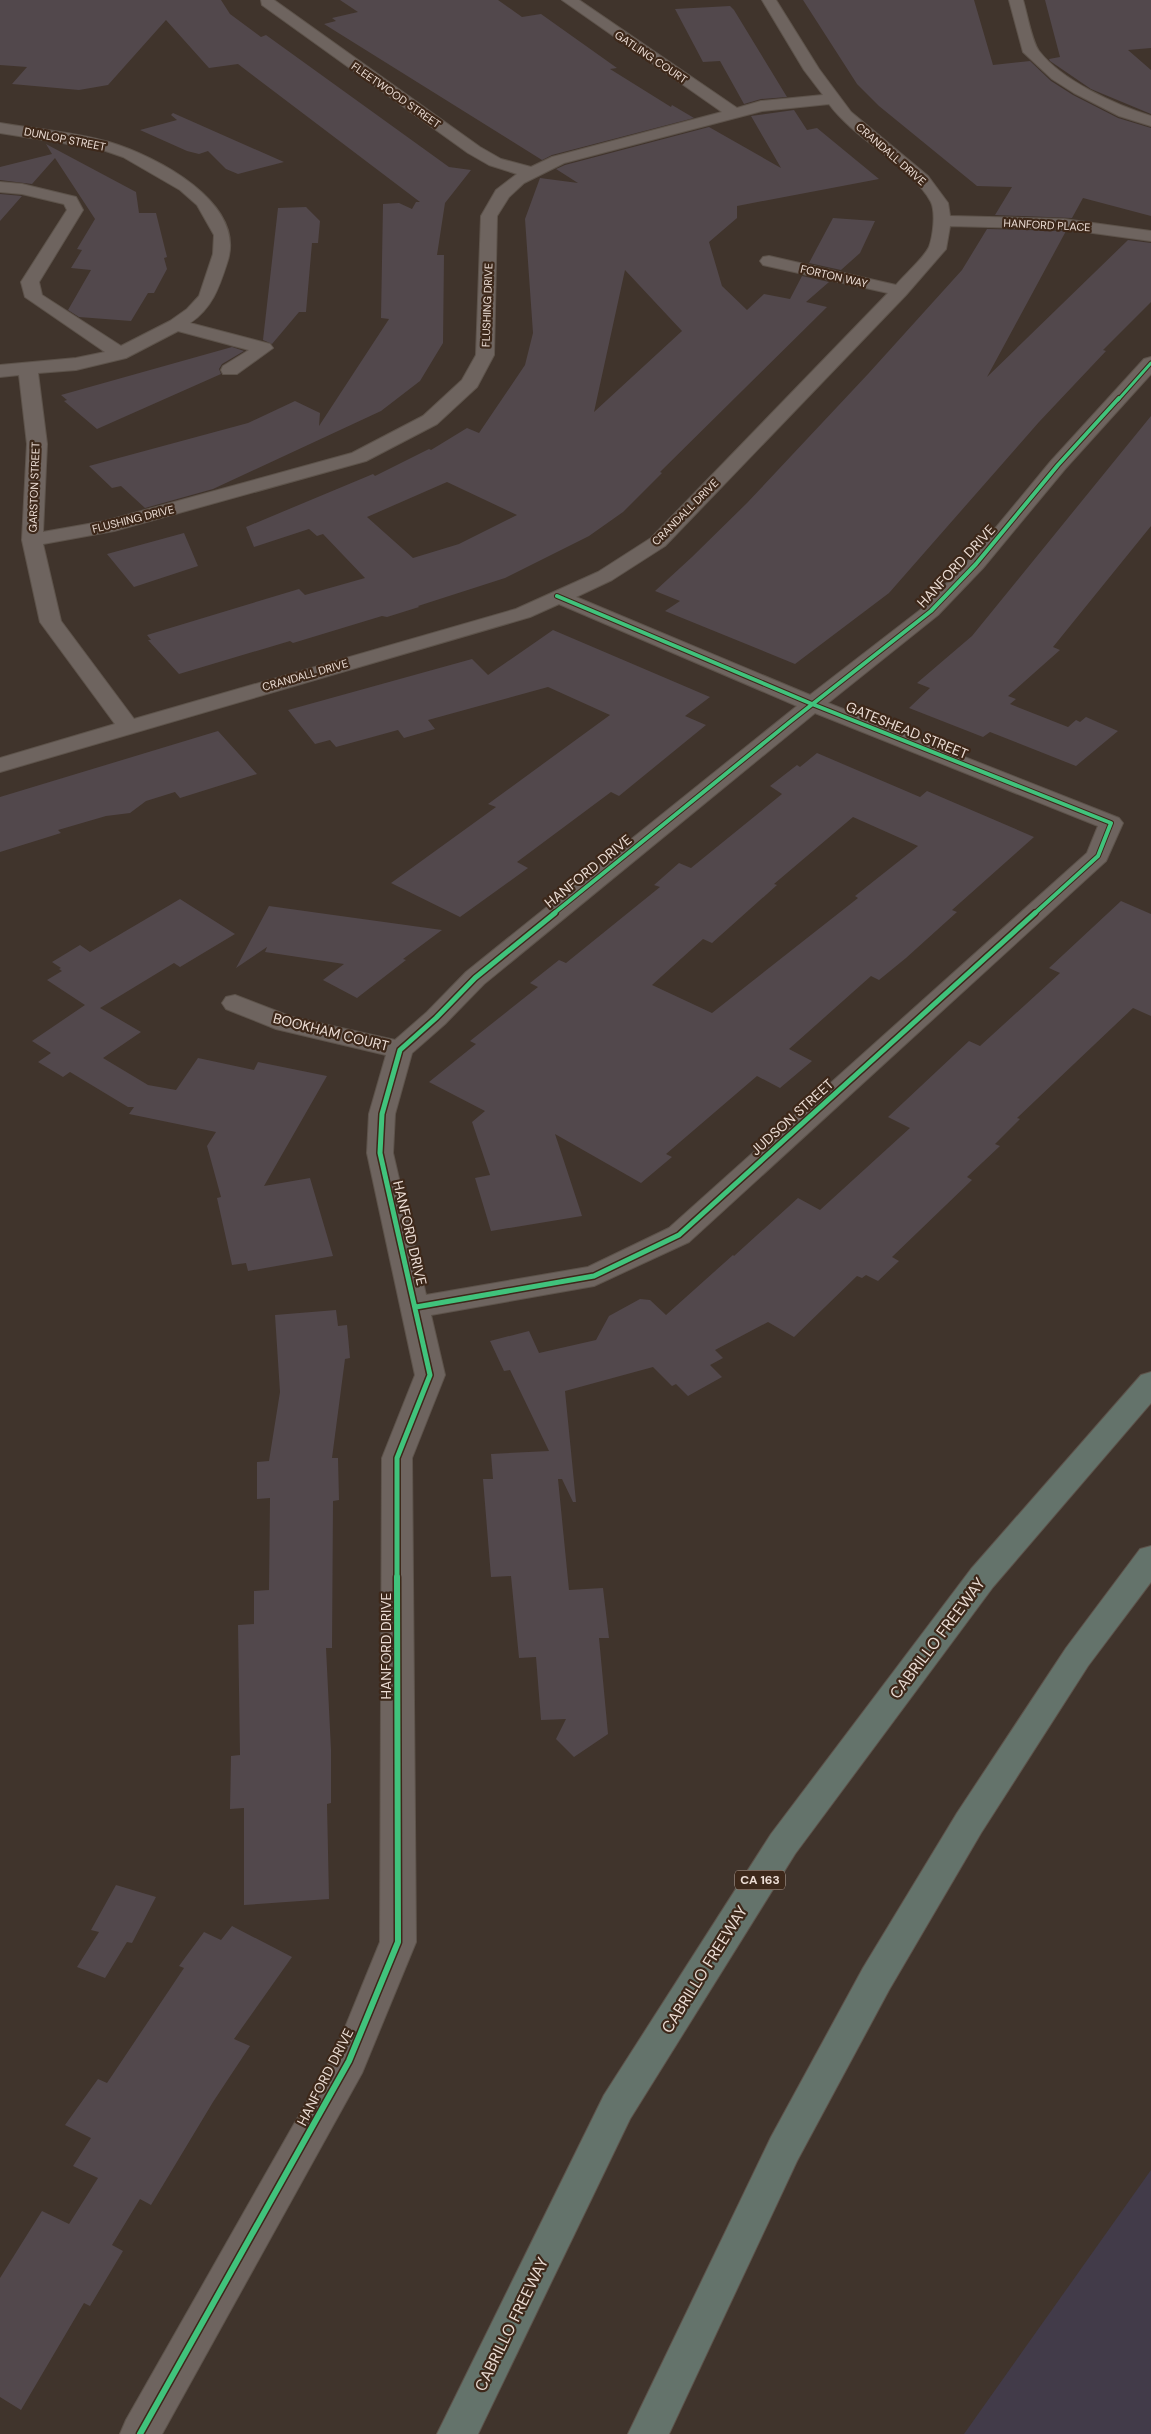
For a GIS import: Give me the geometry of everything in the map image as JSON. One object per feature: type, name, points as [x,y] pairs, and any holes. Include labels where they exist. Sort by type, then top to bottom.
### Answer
[{"type":"highway","name":"CABRILLO FREEWAY","points":[[457,2434],[617,2107],[783,1844],[982,1578],[1151,1383]]},
{"type":"highway","points":[[648,2434],[784,2150],[876,1979],[969,1823],[1077,1656],[1151,1558]]},
{"type":"street","name":"GATLING COURT","points":[[569,0],[734,113]]},
{"type":"street","name":"CRANDALL DRIVE","points":[[0,765],[128,726],[523,613],[557,596],[605,576],[658,542],[900,291],[937,249],[942,221],[940,203],[922,179],[846,115],[812,70],[769,0]]},
{"type":"street","points":[[1016,0],[1031,52],[1044,64],[1079,90],[1125,113],[1151,121]]},
{"type":"street","name":"FLEETWOOD STREET","points":[[267,2],[474,150],[495,162],[532,173]]},
{"type":"street","name":"FLUSHING DRIVE","points":[[32,540],[107,527],[359,457],[430,420],[470,383],[485,354],[489,216],[502,194],[518,180],[558,160],[761,106],[833,99]]},
{"type":"street","name":"DUNLOP STREET","points":[[0,128],[104,145],[129,154],[186,186],[204,202],[223,235],[222,254],[208,297],[193,313],[176,325],[120,354],[76,364],[28,370],[0,371]]},
{"type":"street","points":[[0,187],[30,190],[70,201],[75,210],[30,282],[34,297],[120,354]]},
{"type":"street","name":"HANFORD PLACE","points":[[942,221],[1064,224],[1151,236]]},
{"type":"street","name":"FORTON WAY","points":[[769,261],[900,291]]},
{"type":"street","points":[[176,325],[264,348],[230,370]]},
{"type":"street","name":"HANFORD DRIVE","points":[[140,2434],[349,2061],[398,1942],[397,1458],[430,1375],[380,1153],[382,1114],[400,1050],[436,1018],[475,978],[812,704],[931,611],[976,564],[1058,466],[1151,363]]},
{"type":"street","name":"GARSTON STREET","points":[[28,370],[37,444],[32,540],[40,582],[52,622],[128,726]]},
{"type":"street","name":"GATESHEAD STREET","points":[[557,596],[812,704],[1110,823]]},
{"type":"street","name":"JUDSON STREET","points":[[416,1307],[594,1276],[679,1235],[1098,856],[1110,823]]},
{"type":"street","name":"BOOKHAM COURT","points":[[235,1003],[285,1023],[400,1050]]},
{"type":"shaded area","points":[[1151,2170],[1151,2434],[964,2434]]},
{"type":"building","points":[[0,0],[221,0],[230,14],[261,37],[266,35],[449,167],[471,170],[445,203],[437,255],[444,255],[443,343],[420,381],[381,411],[213,489],[145,508],[121,486],[112,488],[89,466],[248,423],[295,401],[320,413],[319,426],[389,319],[381,318],[383,204],[399,203],[412,209],[416,202],[420,202],[238,64],[209,68],[166,20],[108,85],[79,90],[12,84],[27,67],[0,65]]},
{"type":"building","points":[[340,0],[498,0],[522,17],[541,14],[617,68],[610,69],[671,107],[672,105],[694,118],[552,155],[542,160],[324,24],[336,21],[332,18],[358,12]]},
{"type":"building","points":[[803,0],[974,0],[993,65],[1030,61],[1051,81],[1073,95],[1118,118],[1151,128],[1151,216],[1083,198],[1072,218],[995,215],[1012,187],[977,186],[879,106],[857,84]]},
{"type":"building","points":[[1045,0],[1151,0],[1151,48],[1128,50],[1151,70],[1151,114],[1091,89],[1050,61],[1049,59],[1060,57]]},
{"type":"building","points":[[730,6],[787,97],[761,99],[744,104],[720,61],[703,62],[675,9]]},
{"type":"building","points":[[794,110],[807,130],[817,128],[879,179],[737,206],[737,218],[709,242],[722,286],[747,310],[764,294],[790,299],[802,276],[829,282],[806,302],[827,307],[660,472],[662,473],[623,512],[589,536],[505,578],[387,617],[382,616],[293,643],[290,641],[179,674],[148,640],[151,640],[147,635],[299,589],[305,595],[365,578],[323,534],[317,536],[309,529],[254,547],[246,527],[373,474],[375,476],[429,449],[431,450],[467,428],[479,433],[525,365],[533,333],[525,219],[540,178],[578,183],[556,169],[709,127],[781,168],[751,116]],"holes":[[[625,270],[682,331],[594,412]],[[447,482],[517,515],[459,544],[413,558],[367,517]]]},
{"type":"building","points":[[173,113],[284,162],[238,174],[226,169],[208,151],[199,154],[187,151],[140,130],[177,120],[171,115]]},
{"type":"building","points":[[46,144],[136,192],[139,213],[156,213],[167,257],[164,258],[167,269],[154,293],[148,293],[131,321],[79,317],[68,310],[91,270],[71,268],[82,250],[77,249],[95,219],[55,158],[32,184],[0,180],[0,167],[52,154]]},
{"type":"building","points":[[0,194],[22,196],[0,221]]},
{"type":"building","points":[[306,207],[320,221],[318,243],[312,243],[306,312],[299,312],[272,344],[263,340],[278,208]]},
{"type":"building","points":[[833,218],[875,221],[860,253],[841,270],[809,263]]},
{"type":"building","points":[[987,229],[1066,231],[987,377],[1128,240],[1151,243],[1151,302],[1103,350],[1106,351],[1039,422],[889,593],[795,664],[665,611],[680,601],[655,591],[747,503],[868,374],[962,270]]},
{"type":"building","points":[[232,347],[244,351],[222,364],[219,369],[221,374],[97,429],[64,401],[67,400],[61,395]]},
{"type":"building","points":[[1151,416],[1151,526],[1053,647],[1060,650],[1008,696],[1016,699],[1010,704],[1068,727],[1076,720],[1080,722],[1086,717],[1118,731],[1076,766],[990,732],[983,737],[909,708],[930,688],[917,683],[972,636]]},
{"type":"building","points":[[184,533],[198,566],[134,587],[107,554]]},
{"type":"building","points":[[553,630],[710,697],[685,716],[706,725],[619,796],[611,792],[517,862],[528,868],[460,917],[391,883],[496,807],[488,804],[610,715],[548,687],[428,720],[435,729],[404,738],[398,730],[336,747],[330,740],[315,744],[288,710],[472,659],[488,675]]},
{"type":"building","points":[[218,731],[257,774],[180,798],[175,792],[146,801],[130,813],[106,816],[58,830],[61,833],[0,852],[0,797]]},
{"type":"building","points":[[817,753],[920,797],[927,791],[1034,837],[952,910],[957,912],[906,958],[879,980],[871,976],[789,1049],[812,1061],[780,1088],[757,1076],[666,1154],[672,1157],[641,1183],[555,1134],[582,1216],[491,1231],[475,1178],[490,1175],[472,1122],[485,1111],[429,1082],[476,1044],[470,1041],[538,987],[530,983],[559,960],[566,963],[660,887],[654,885],[679,863],[691,868],[782,794],[770,786],[797,765],[800,767]],"holes":[[[853,817],[918,846],[855,896],[858,898],[712,1013],[652,985],[703,939],[712,943],[777,885],[774,884]]]},
{"type":"building","points":[[180,899],[235,934],[180,967],[174,963],[100,1008],[141,1032],[103,1058],[148,1085],[176,1090],[198,1058],[254,1070],[258,1062],[327,1076],[264,1186],[310,1178],[333,1256],[248,1271],[246,1263],[232,1265],[217,1198],[221,1197],[207,1146],[216,1132],[129,1114],[134,1107],[128,1107],[70,1072],[63,1077],[38,1062],[51,1053],[32,1041],[85,1005],[47,980],[62,971],[59,969],[61,968],[52,962],[80,945],[90,952]]},
{"type":"building","points":[[1121,901],[1151,914],[1151,1016],[1133,1008],[1017,1118],[1020,1119],[995,1144],[1000,1146],[967,1177],[972,1180],[892,1257],[899,1261],[878,1281],[866,1275],[862,1278],[857,1276],[794,1337],[768,1322],[715,1350],[723,1358],[710,1365],[722,1377],[688,1396],[676,1384],[672,1386],[653,1367],[565,1391],[576,1502],[573,1502],[562,1479],[558,1479],[569,1590],[603,1588],[609,1638],[599,1638],[608,1734],[574,1757],[556,1739],[566,1719],[541,1720],[536,1657],[519,1658],[511,1576],[491,1577],[483,1479],[493,1479],[491,1454],[549,1451],[510,1370],[504,1371],[490,1341],[529,1331],[539,1353],[596,1340],[609,1316],[640,1299],[650,1300],[666,1315],[798,1198],[820,1210],[910,1128],[888,1117],[969,1041],[980,1046],[1060,973],[1049,968]]},
{"type":"building","points":[[269,906],[442,930],[403,959],[406,960],[357,998],[323,980],[344,964],[265,952],[267,947],[236,968]]},
{"type":"building","points":[[336,1310],[338,1326],[347,1325],[350,1358],[345,1359],[332,1458],[338,1458],[339,1500],[333,1501],[332,1648],[326,1648],[331,1750],[331,1803],[327,1804],[329,1899],[244,1905],[244,1808],[230,1809],[231,1756],[240,1755],[238,1625],[254,1624],[254,1591],[269,1590],[270,1498],[257,1499],[257,1462],[269,1461],[280,1392],[275,1315]]},
{"type":"building","points":[[116,1885],[156,1897],[132,1943],[127,1942],[105,1978],[77,1967],[99,1932],[91,1930]]},
{"type":"building","points":[[232,1926],[292,1957],[234,2039],[250,2046],[213,2102],[151,2205],[140,2199],[112,2245],[123,2251],[90,2306],[84,2303],[21,2410],[0,2397],[0,2278],[42,2211],[69,2224],[98,2178],[73,2166],[91,2138],[65,2125],[98,2079],[107,2083],[184,1968],[179,1966],[204,1932],[221,1940]]},
{"type":"cycle path","points":[[140,2434],[349,2061],[398,1942],[397,1458],[430,1375],[380,1153],[382,1114],[400,1050],[436,1018],[475,978],[791,721],[931,611],[976,564],[1058,465],[1151,363]]},
{"type":"cycle path","points":[[416,1307],[594,1276],[679,1235],[1098,856],[1111,823],[812,704],[557,596]]}]
